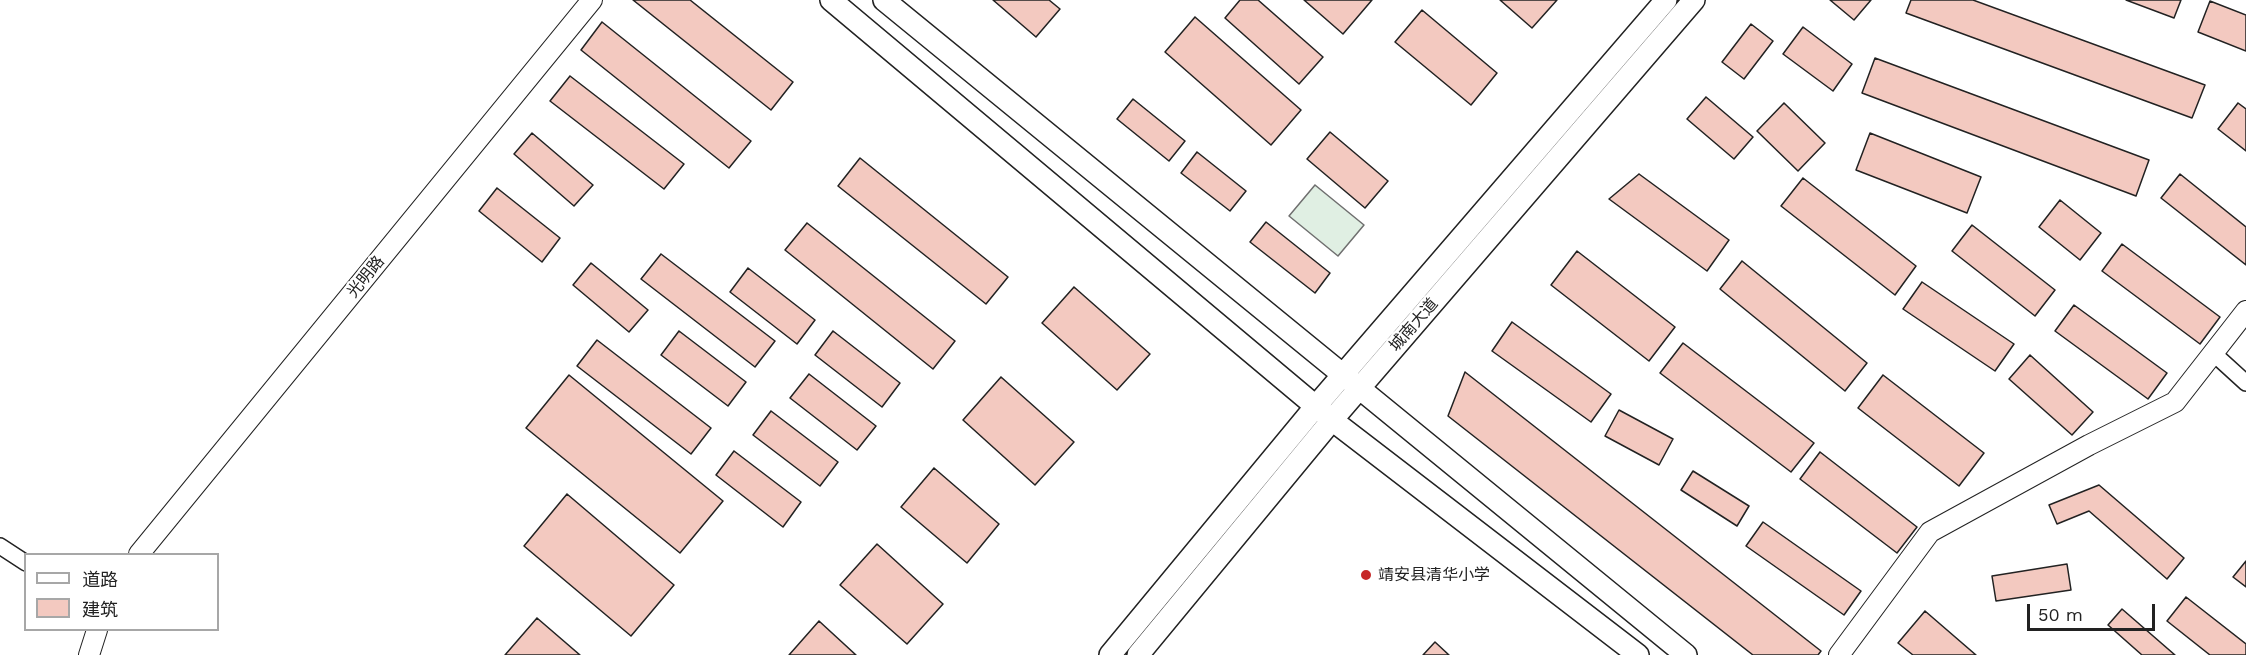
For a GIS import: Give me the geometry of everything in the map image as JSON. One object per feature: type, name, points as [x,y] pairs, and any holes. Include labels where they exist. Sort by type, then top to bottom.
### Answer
[{"type":"main road","points":[[831,0],[1332,420],[1638,655]]},
{"type":"main road","points":[[884,0],[1686,655]]},
{"type":"main road","name":"城南大道","points":[[1110,655],[1316,406],[1666,0]]},
{"type":"main road","name":"城南大道","points":[[1138,655],[1332,420],[1694,0]]},
{"type":"street","name":"光明路","points":[[141,553],[592,0]]},
{"type":"street","points":[[1839,655],[1930,532],[2079,450],[2175,402],[2246,311]]},
{"type":"street","points":[[2212,352],[2246,383]]},
{"type":"street","points":[[0,546],[24,562]]},
{"type":"street","points":[[89,655],[97,631]]},
{"type":"green space","points":[[1315,185],[1364,225],[1338,256],[1289,216]]},
{"type":"building","points":[[633,0],[690,0],[793,82],[771,110]]},
{"type":"building","points":[[993,0],[1049,0],[1060,9],[1036,37]]},
{"type":"building","points":[[1240,0],[1258,0],[1323,57],[1299,84],[1225,18]]},
{"type":"building","points":[[1304,0],[1372,0],[1343,34]]},
{"type":"building","points":[[1500,0],[1557,0],[1532,28]]},
{"type":"building","points":[[1830,0],[1871,0],[1854,20]]},
{"type":"building","points":[[1911,0],[1973,0],[2205,85],[2192,118],[1906,13]]},
{"type":"building","points":[[2126,0],[2181,0],[2174,18]]},
{"type":"building","points":[[2210,1],[2246,15],[2246,51],[2198,32]]},
{"type":"building","points":[[1422,10],[1497,73],[1471,105],[1395,42]]},
{"type":"building","points":[[1195,17],[1301,110],[1271,145],[1165,52]]},
{"type":"building","points":[[602,22],[751,141],[729,168],[581,50]]},
{"type":"building","points":[[1751,24],[1773,41],[1744,79],[1722,62]]},
{"type":"building","points":[[1803,27],[1852,64],[1833,91],[1783,54]]},
{"type":"building","points":[[1875,58],[2149,160],[2136,196],[1862,93]]},
{"type":"building","points":[[570,76],[684,164],[664,189],[550,101]]},
{"type":"building","points":[[1706,97],[1753,137],[1734,159],[1687,119]]},
{"type":"building","points":[[1133,99],[1185,141],[1169,161],[1117,119]]},
{"type":"building","points":[[1784,103],[1825,143],[1798,171],[1757,131]]},
{"type":"building","points":[[2238,103],[2246,109],[2246,151],[2218,129]]},
{"type":"building","points":[[1330,132],[1388,181],[1365,208],[1307,159]]},
{"type":"building","points":[[532,133],[593,185],[574,206],[514,154]]},
{"type":"building","points":[[1870,133],[1981,177],[1967,213],[1856,170]]},
{"type":"building","points":[[1197,152],[1246,191],[1230,211],[1181,173]]},
{"type":"building","points":[[860,158],[1008,277],[986,304],[838,186]]},
{"type":"building","points":[[1639,174],[1729,240],[1707,271],[1609,199]]},
{"type":"building","points":[[2180,174],[2246,227],[2246,265],[2161,198]]},
{"type":"building","points":[[1803,178],[1916,266],[1895,295],[1781,206]]},
{"type":"building","points":[[497,188],[560,238],[542,262],[479,211]]},
{"type":"building","points":[[2060,200],[2101,233],[2080,260],[2039,227]]},
{"type":"building","points":[[1266,222],[1330,273],[1315,293],[1250,242]]},
{"type":"building","points":[[807,223],[955,341],[933,369],[785,250]]},
{"type":"building","points":[[1972,225],[2055,290],[2035,316],[1952,251]]},
{"type":"building","points":[[2122,244],[2220,317],[2200,344],[2102,271]]},
{"type":"building","points":[[1577,251],[1675,327],[1649,361],[1551,285]]},
{"type":"building","points":[[661,254],[775,341],[755,367],[641,279]]},
{"type":"building","points":[[1742,261],[1867,363],[1845,391],[1720,289]]},
{"type":"building","points":[[591,263],[648,310],[629,332],[573,285]]},
{"type":"building","points":[[748,268],[815,320],[797,344],[730,292]]},
{"type":"building","points":[[1922,282],[2014,344],[1995,371],[1903,309]]},
{"type":"building","points":[[1074,287],[1150,354],[1117,390],[1042,323]]},
{"type":"building","points":[[2074,305],[2167,373],[2148,399],[2055,331]]},
{"type":"building","points":[[1512,322],[1611,394],[1591,422],[1492,351]]},
{"type":"building","points":[[679,331],[746,382],[728,406],[661,355]]},
{"type":"building","points":[[833,331],[900,383],[882,407],[815,355]]},
{"type":"building","points":[[597,340],[711,428],[691,454],[577,366]]},
{"type":"building","points":[[1683,343],[1814,443],[1791,472],[1660,373]]},
{"type":"building","points":[[2030,355],[2093,412],[2072,435],[2009,379]]},
{"type":"building","points":[[1465,372],[1821,651],[1818,655],[1753,655],[1448,416]]},
{"type":"building","points":[[809,374],[876,426],[857,450],[790,398]]},
{"type":"building","points":[[569,375],[723,501],[680,553],[526,428]]},
{"type":"building","points":[[1883,375],[1984,453],[1959,486],[1858,408]]},
{"type":"building","points":[[1001,377],[1074,442],[1035,485],[963,420]]},
{"type":"building","points":[[1619,410],[1673,439],[1659,465],[1605,436]]},
{"type":"building","points":[[771,411],[838,462],[820,486],[753,435]]},
{"type":"building","points":[[734,451],[801,502],[783,527],[716,475]]},
{"type":"building","points":[[1820,452],[1917,527],[1897,553],[1800,479]]},
{"type":"building","points":[[934,468],[999,524],[967,563],[901,507]]},
{"type":"building","points":[[1693,471],[1749,506],[1737,526],[1681,490]]},
{"type":"building","points":[[2099,485],[2184,558],[2167,579],[2089,511],[2057,524],[2049,505]]},
{"type":"building","points":[[567,494],[674,585],[631,636],[524,546]]},
{"type":"building","points":[[1763,522],[1861,591],[1844,615],[1746,546]]},
{"type":"building","points":[[877,544],[943,604],[907,644],[840,585]]},
{"type":"building","points":[[2246,561],[2246,587],[2233,577]]},
{"type":"building","points":[[2067,564],[2071,590],[1996,601],[1992,576]]},
{"type":"building","points":[[2186,597],[2246,644],[2246,655],[2210,655],[2167,621]]},
{"type":"building","points":[[2122,609],[2175,655],[2142,655],[2108,625]]},
{"type":"building","points":[[1925,611],[1976,655],[1913,655],[1898,643]]},
{"type":"building","points":[[537,618],[580,655],[505,655]]},
{"type":"building","points":[[819,621],[856,655],[789,655]]},
{"type":"building","points":[[1435,642],[1449,655],[1423,655]]},
{"type":"place","name":"靖安县清华小学","points":[[1366,575]]}]
